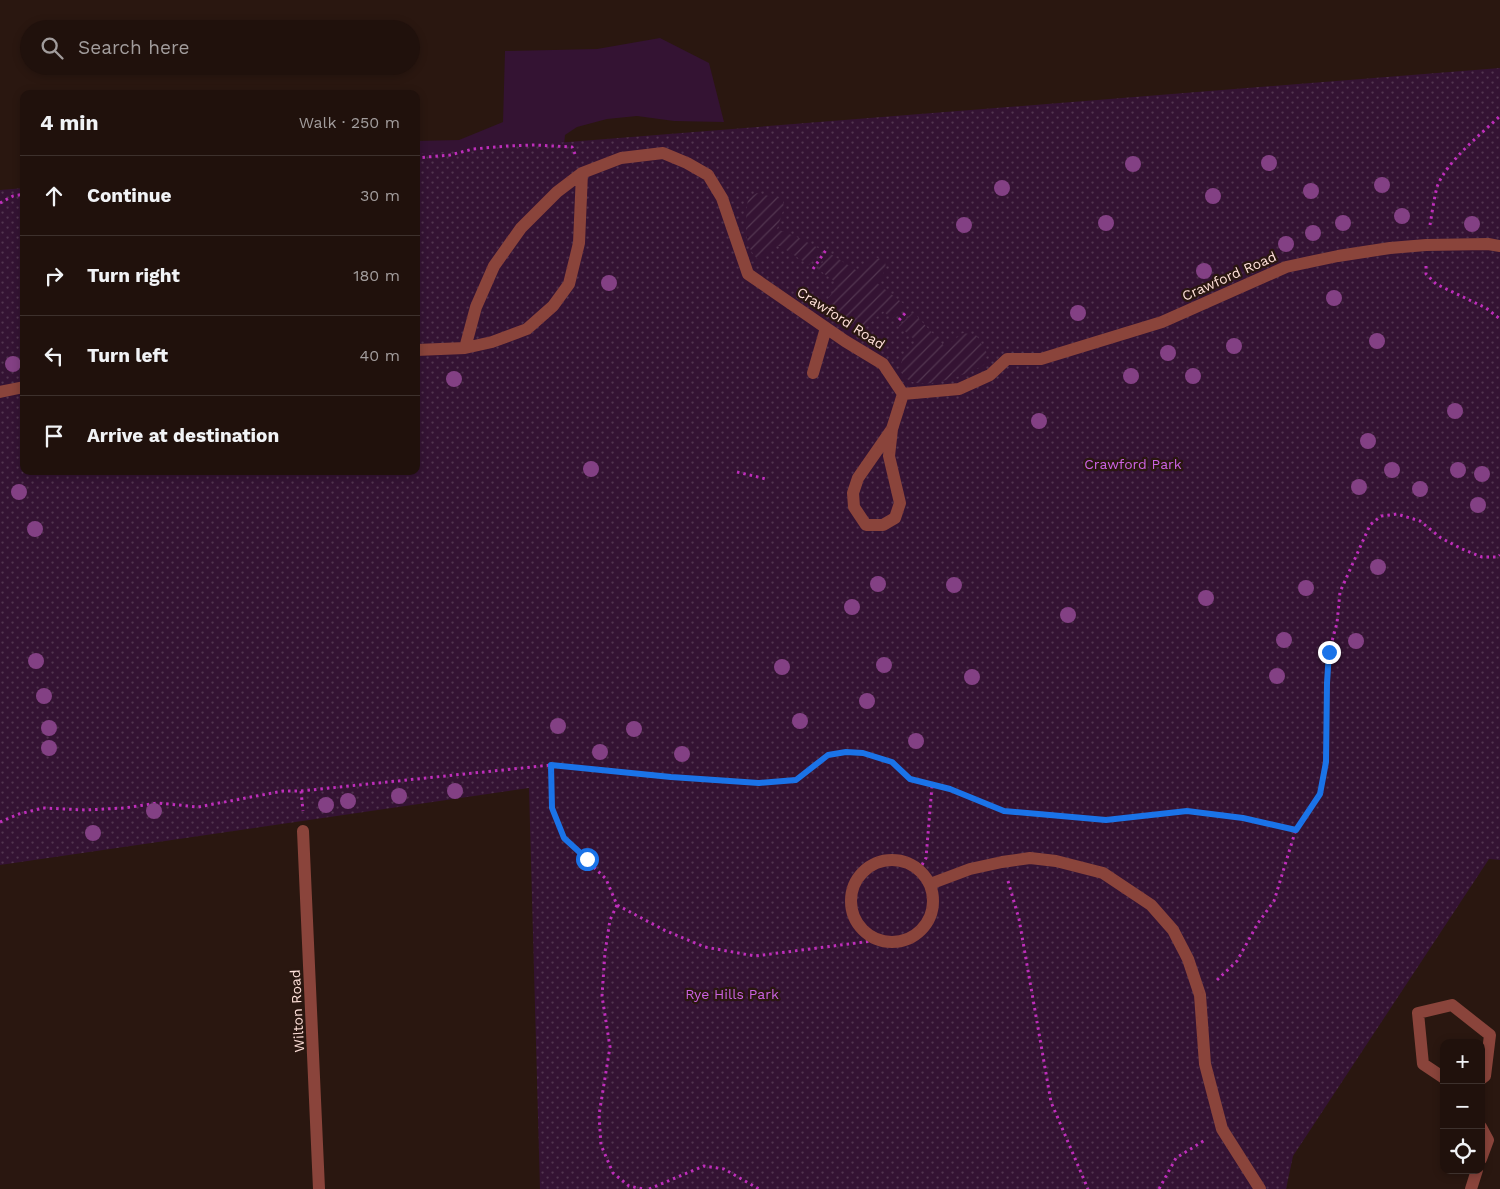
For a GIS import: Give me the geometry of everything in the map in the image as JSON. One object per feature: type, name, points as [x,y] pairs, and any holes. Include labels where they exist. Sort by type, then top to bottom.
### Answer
[{"type":"street","name":"Crawford Road","points":[[465,348],[476,307],[494,266],[521,228],[556,192],[582,173],[621,158],[663,153],[687,163],[708,175],[722,198],[748,274],[826,328],[883,364],[903,394],[959,389],[990,374],[1007,359],[1041,359],[1162,322],[1286,267],[1347,254],[1390,248],[1426,245],[1488,244],[1500,246]]},
{"type":"street","points":[[420,350],[465,348],[492,342],[527,329],[553,306],[569,284],[579,243],[582,173]]},
{"type":"street","points":[[813,373],[826,328]]},
{"type":"street","points":[[0,392],[20,388]]},
{"type":"street","points":[[892,429],[858,478],[853,493],[854,507],[866,525],[883,525],[895,518],[900,503],[889,456],[892,429],[903,394]]},
{"type":"street","name":"Wilton Road","points":[[304,831],[319,1189]]},
{"type":"street","points":[[930,884],[970,869],[1030,858],[1056,861],[1103,873],[1151,906],[1173,930],[1188,959],[1200,995],[1205,1064],[1222,1129],[1260,1189]]},
{"type":"street","points":[[894,860],[907,863],[919,870],[930,884],[933,904],[930,915],[925,926],[916,935],[905,940],[893,942],[880,940],[868,935],[859,925],[853,914],[851,901],[853,888],[860,876],[869,867],[881,862],[894,860]]},
{"type":"street","points":[[1440,1075],[1423,1064],[1418,1013],[1452,1005],[1490,1035],[1485,1076]]},
{"type":"street","points":[[1485,1134],[1488,1140],[1485,1148]]},
{"type":"street","points":[[1471,1189],[1476,1174]]},
{"type":"path","points":[[1500,116],[1452,162],[1438,185],[1426,245],[1426,274],[1436,284],[1486,308],[1500,318]]},
{"type":"path","points":[[420,158],[450,155],[473,149],[507,146],[572,147],[582,173]]},
{"type":"path","points":[[0,203],[20,195]]},
{"type":"path","points":[[812,269],[826,250]]},
{"type":"path","points":[[899,320],[907,311]]},
{"type":"path","points":[[738,472],[766,479]]},
{"type":"path","points":[[1200,995],[1211,987],[1236,961],[1258,923],[1274,901],[1296,830],[1320,794],[1326,762],[1329,652],[1337,623],[1340,592],[1370,525],[1381,516],[1397,514],[1420,521],[1441,538],[1482,557],[1498,557],[1500,555]]},
{"type":"path","points":[[0,822],[19,814],[43,808],[86,810],[124,808],[158,803],[198,807],[283,791],[301,791],[551,765],[671,777],[759,783],[796,780],[828,755],[846,752],[863,753],[892,762],[910,779],[950,789],[1004,811],[1106,820],[1187,811],[1243,818],[1296,830]]},
{"type":"path","points":[[551,765],[552,808],[564,838],[606,879],[617,904],[664,930],[705,948],[755,956],[880,940]]},
{"type":"path","points":[[919,870],[926,858],[932,786]]},
{"type":"path","points":[[1002,862],[1019,919],[1051,1102],[1088,1189]]},
{"type":"path","points":[[617,904],[610,920],[605,952],[602,996],[610,1047],[599,1115],[601,1145],[613,1173],[630,1186],[642,1189]]},
{"type":"path","points":[[1159,1189],[1176,1158],[1222,1129]]},
{"type":"path","points":[[649,1189],[704,1166],[724,1169],[759,1189]]},
{"type":"green space","points":[[660,38],[709,63],[724,122],[674,121],[637,116],[607,119],[577,127],[565,135],[561,178],[420,330],[420,141],[459,140],[503,122],[505,51],[597,49]]},
{"type":"green space","name":"Crawford Park","points":[[1500,68],[1500,860],[1489,859],[1293,1156],[1286,1189],[540,1189],[529,788],[0,865],[0,190],[20,188],[20,475],[420,475],[420,154]]},
{"type":"green space","points":[[757,193],[783,201],[784,208],[777,229],[822,250],[809,265],[780,246],[775,246],[759,260],[754,255],[750,248],[746,231],[746,214],[748,198]]},
{"type":"green space","points":[[829,253],[859,272],[875,257],[885,261],[886,269],[877,283],[905,305],[892,319],[883,311],[866,327],[861,327],[829,306],[827,300],[838,284],[818,269]]},
{"type":"green space","points":[[913,312],[945,347],[963,333],[976,335],[987,353],[984,365],[957,377],[934,383],[924,384],[907,379],[900,369],[903,356],[916,341],[899,326]]},
{"type":"route","points":[[587,859],[564,838],[552,808],[551,765],[671,777],[759,783],[796,780],[828,755],[846,752],[863,753],[892,762],[910,779],[950,789],[1004,811],[1106,820],[1187,811],[1243,818],[1296,830],[1320,794],[1326,762],[1329,652]]},
{"type":"park label","name":"Rye Hills Park","points":[[732,994]]}]
